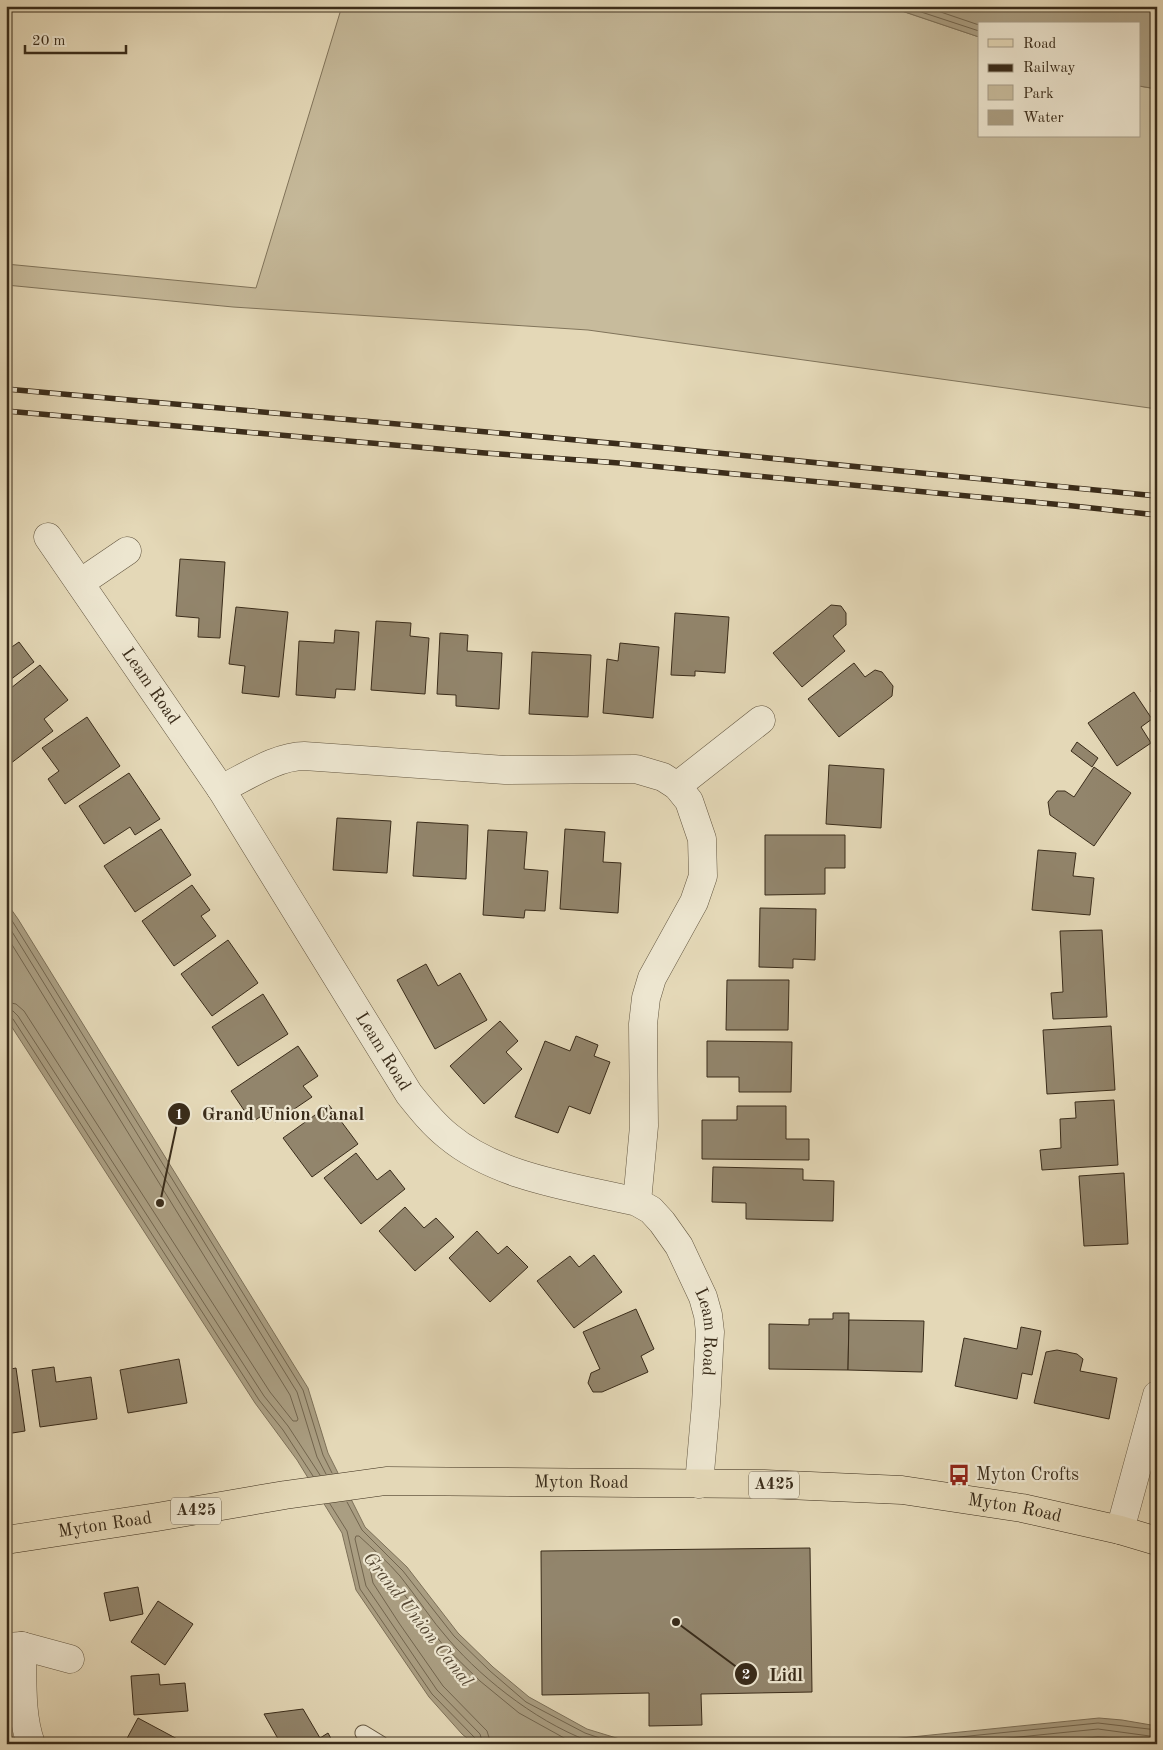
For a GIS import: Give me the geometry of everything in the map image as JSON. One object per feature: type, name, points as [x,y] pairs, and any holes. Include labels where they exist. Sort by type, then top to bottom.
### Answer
[{"type":"main road","name":"Myton Road","points":[[6,1540],[285,1495],[386,1481],[764,1484],[902,1490],[1022,1508],[1120,1530],[1157,1541]]},
{"type":"street","name":"Leam Road","points":[[48,537],[221,789],[409,1094],[428,1117],[448,1137],[481,1158],[505,1169],[532,1178],[637,1202],[651,1210],[679,1246],[700,1290],[708,1315],[710,1332],[699,1484]]},
{"type":"street","points":[[80,583],[127,550]]},
{"type":"street","points":[[677,786],[761,720]]},
{"type":"street","points":[[221,789],[292,756],[505,770],[636,769],[663,777],[677,786],[689,801],[702,839],[703,876],[694,902],[652,978],[646,998],[644,1024],[644,1113],[637,1202]]},
{"type":"street","points":[[1120,1530],[1157,1395]]},
{"type":"street","points":[[31,1744],[27,1734],[14,1647],[70,1659]]},
{"type":"lane","points":[[363,1734],[381,1744]]},
{"type":"green space","points":[[342,6],[887,6],[978,37],[978,138],[1140,138],[1140,86],[1157,89],[1157,409],[588,330],[233,307],[6,285],[6,264],[256,288]]},
{"type":"water","points":[[887,6],[1137,6],[1157,12],[1157,89],[1140,86],[1140,22],[978,22],[978,37]]},
{"type":"water","name":"Grand Union Canal","points":[[6,902],[308,1388],[328,1453],[365,1527],[407,1567],[458,1633],[493,1667],[529,1697],[587,1729],[636,1744],[474,1744],[462,1734],[429,1697],[356,1590],[342,1533],[297,1460],[255,1403],[6,1018]]},
{"type":"water","points":[[1099,1718],[1157,1726],[1157,1744],[842,1744]]},
{"type":"building","points":[[180,559],[225,562],[220,638],[198,637],[199,618],[176,616]]},
{"type":"building","points":[[831,605],[841,606],[846,613],[846,625],[833,636],[845,651],[802,687],[773,653]]},
{"type":"building","points":[[236,607],[288,612],[279,697],[242,693],[245,666],[229,664]]},
{"type":"building","points":[[675,613],[729,617],[725,673],[695,671],[695,676],[671,675]]},
{"type":"building","points":[[376,621],[411,623],[410,636],[429,638],[425,694],[371,690]]},
{"type":"building","points":[[335,630],[359,632],[355,690],[336,689],[335,698],[296,695],[299,641],[334,643]]},
{"type":"building","points":[[440,633],[468,635],[467,651],[502,653],[499,709],[456,706],[456,695],[437,694]]},
{"type":"building","points":[[19,642],[34,662],[6,683],[6,651]]},
{"type":"building","points":[[620,643],[659,647],[653,718],[603,713],[607,659],[618,661]]},
{"type":"building","points":[[532,652],[591,655],[588,717],[529,714]]},
{"type":"building","points":[[1153,661],[1157,661],[1157,692],[1151,692]]},
{"type":"building","points":[[854,663],[865,677],[875,670],[882,672],[893,686],[892,696],[839,737],[808,699]]},
{"type":"building","points":[[40,665],[68,700],[44,719],[53,731],[6,767],[6,692]]},
{"type":"building","points":[[1134,692],[1152,719],[1141,727],[1151,743],[1117,766],[1088,723]]},
{"type":"building","points":[[87,717],[120,766],[65,804],[48,779],[59,771],[42,748]]},
{"type":"building","points":[[1077,742],[1098,758],[1092,767],[1071,751]]},
{"type":"building","points":[[829,765],[884,769],[881,828],[826,824]]},
{"type":"building","points":[[1094,767],[1131,793],[1094,846],[1050,815],[1048,802],[1057,791],[1065,791],[1074,797]]},
{"type":"building","points":[[129,773],[160,819],[135,835],[130,827],[104,844],[79,806]]},
{"type":"building","points":[[337,818],[391,821],[387,873],[333,870]]},
{"type":"building","points":[[417,822],[468,825],[466,879],[413,876]]},
{"type":"building","points":[[161,829],[191,875],[135,912],[104,866]]},
{"type":"building","points":[[565,829],[605,832],[603,862],[621,863],[618,913],[560,909]]},
{"type":"building","points":[[488,830],[527,832],[524,869],[548,871],[545,911],[525,910],[524,918],[483,915]]},
{"type":"building","points":[[765,835],[845,835],[845,868],[825,868],[825,894],[765,895]]},
{"type":"building","points":[[1038,850],[1076,853],[1073,876],[1094,878],[1090,915],[1032,910]]},
{"type":"building","points":[[192,885],[210,910],[201,916],[216,936],[174,966],[142,921]]},
{"type":"building","points":[[760,908],[816,909],[815,960],[793,959],[793,968],[759,967]]},
{"type":"building","points":[[1102,930],[1107,1017],[1053,1019],[1051,993],[1063,992],[1060,931]]},
{"type":"building","points":[[228,940],[258,983],[212,1016],[181,974]]},
{"type":"building","points":[[426,964],[438,986],[460,973],[487,1020],[435,1049],[397,980]]},
{"type":"building","points":[[727,980],[789,980],[788,1030],[726,1030]]},
{"type":"building","points":[[263,994],[288,1034],[238,1066],[212,1027]]},
{"type":"building","points":[[500,1021],[518,1041],[506,1052],[522,1069],[484,1104],[450,1066]]},
{"type":"building","points":[[1111,1026],[1115,1090],[1047,1094],[1043,1030]]},
{"type":"building","points":[[576,1036],[598,1045],[594,1056],[610,1062],[590,1114],[569,1106],[558,1133],[515,1117],[545,1041],[570,1051]]},
{"type":"building","points":[[707,1041],[792,1042],[791,1092],[739,1092],[739,1077],[707,1077]]},
{"type":"building","points":[[298,1046],[318,1076],[303,1086],[312,1097],[275,1122],[268,1112],[252,1122],[231,1091]]},
{"type":"building","points":[[1114,1100],[1118,1165],[1042,1170],[1040,1150],[1061,1148],[1060,1119],[1076,1118],[1075,1102]]},
{"type":"building","points":[[329,1105],[358,1144],[312,1177],[283,1138]]},
{"type":"building","points":[[737,1106],[786,1106],[786,1139],[809,1139],[809,1160],[702,1159],[702,1120],[737,1120]]},
{"type":"building","points":[[356,1153],[377,1180],[390,1170],[405,1189],[361,1224],[324,1178]]},
{"type":"building","points":[[713,1167],[803,1169],[803,1180],[834,1181],[833,1221],[746,1219],[746,1203],[712,1202]]},
{"type":"building","points":[[1124,1173],[1128,1244],[1084,1246],[1079,1176]]},
{"type":"building","points":[[405,1207],[424,1228],[436,1218],[454,1237],[415,1271],[379,1231]]},
{"type":"building","points":[[477,1231],[498,1254],[507,1246],[528,1267],[490,1302],[449,1258]]},
{"type":"building","points":[[594,1255],[622,1292],[574,1328],[537,1281],[570,1256],[579,1267]]},
{"type":"building","points":[[636,1309],[654,1349],[641,1356],[648,1372],[602,1392],[593,1392],[588,1383],[591,1373],[600,1369],[583,1332]]},
{"type":"building","points":[[833,1313],[849,1313],[848,1370],[769,1369],[769,1324],[809,1325],[809,1319],[833,1319]]},
{"type":"building","points":[[849,1320],[924,1321],[922,1372],[848,1370]]},
{"type":"building","points":[[1021,1327],[1041,1331],[1032,1375],[1022,1373],[1017,1399],[955,1386],[964,1338],[1017,1349]]},
{"type":"building","points":[[1057,1350],[1077,1354],[1083,1359],[1080,1371],[1117,1378],[1109,1419],[1034,1403],[1046,1352]]},
{"type":"building","points":[[179,1359],[187,1403],[128,1413],[120,1370]]},
{"type":"building","points":[[54,1367],[56,1382],[91,1377],[97,1419],[40,1427],[32,1370]]},
{"type":"building","points":[[16,1368],[25,1431],[6,1434],[6,1370]]},
{"type":"building","points":[[810,1548],[812,1692],[701,1694],[702,1725],[649,1726],[649,1693],[542,1695],[541,1551]]},
{"type":"building","points":[[138,1587],[143,1614],[110,1621],[104,1593]]},
{"type":"building","points":[[158,1601],[193,1624],[165,1665],[131,1642]]},
{"type":"building","points":[[159,1674],[160,1685],[185,1683],[188,1711],[134,1715],[131,1676]]},
{"type":"building","points":[[303,1709],[320,1738],[328,1733],[334,1744],[281,1744],[264,1714]]},
{"type":"building","points":[[138,1718],[181,1741],[182,1744],[124,1744]]},
{"type":"railway","points":[[6,389],[666,448],[1157,496]]},
{"type":"railway","points":[[6,411],[619,463],[1157,515]]},
{"type":"place","name":"Grand Union Canal","points":[[160,1203]]},
{"type":"place","name":"Myton Crofts","points":[[959,1475]]},
{"type":"place","name":"Lidl","points":[[676,1622]]}]
